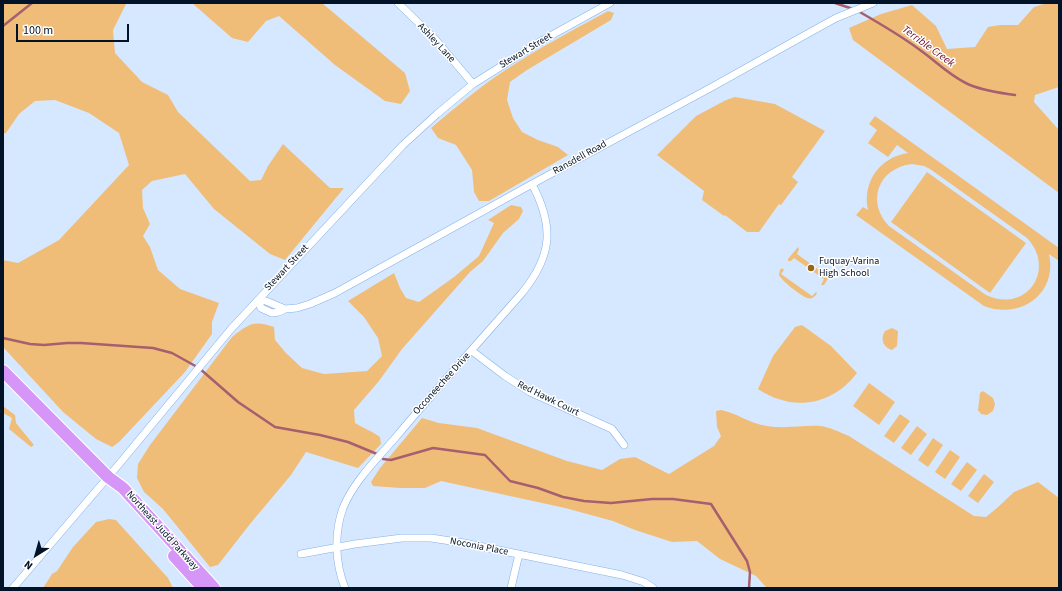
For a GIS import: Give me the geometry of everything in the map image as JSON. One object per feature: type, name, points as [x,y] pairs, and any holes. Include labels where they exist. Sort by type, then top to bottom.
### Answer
[{"type":"highway","name":"Northeast Judd Parkway","points":[[3,371],[108,477],[123,488],[214,588]]},
{"type":"highway","name":"Northeast Judd Parkway","points":[[108,477],[119,493],[203,588]]},
{"type":"street","name":"Ashley Lane","points":[[398,3],[435,39],[473,84]]},
{"type":"street","name":"Stewart Street","points":[[13,588],[200,366],[258,300],[398,150],[437,114],[473,84],[543,40],[610,3]]},
{"type":"street","name":"Ransdell Road","points":[[258,300],[266,301],[285,309],[297,308],[335,293],[819,27],[873,3]]},
{"type":"street","name":"Occoneechee Drive","points":[[345,588],[338,564],[339,524],[340,516],[351,491],[412,417],[528,286],[538,271],[548,236],[543,207],[532,184]]},
{"type":"street","name":"Red Hawk Court","points":[[472,351],[504,376],[530,392],[612,429],[624,445]]},
{"type":"street","name":"Noconia Place","points":[[301,554],[355,544],[402,538],[447,540],[622,575],[644,582],[653,588]]},
{"type":"street","points":[[511,588],[519,554]]},
{"type":"shaded area","points":[[3,3],[129,3],[126,4],[113,30],[115,53],[142,82],[168,95],[178,112],[250,181],[261,180],[268,166],[283,144],[330,188],[344,188],[285,260],[270,254],[214,209],[185,174],[152,181],[142,190],[143,208],[150,224],[143,236],[150,247],[158,270],[180,289],[219,303],[212,322],[212,334],[185,372],[119,442],[112,447],[96,439],[63,412],[3,347],[3,260],[18,263],[59,240],[129,165],[119,133],[89,113],[55,100],[35,101],[19,114],[6,133],[3,134]]},
{"type":"shaded area","points":[[192,3],[322,3],[405,73],[410,91],[401,104],[385,101],[335,65],[279,16],[266,21],[248,42],[232,38]]},
{"type":"shaded area","points":[[1047,3],[1059,3],[1059,87],[1035,95],[1034,102],[1059,130],[1059,193],[853,40],[849,28],[881,14],[912,5],[936,26],[947,49],[975,47],[988,27],[1018,25],[1034,7]]},
{"type":"shaded area","points":[[608,11],[614,13],[611,20],[527,70],[510,82],[507,100],[513,118],[522,132],[538,140],[558,147],[568,155],[489,201],[479,201],[474,192],[472,170],[456,145],[438,138],[431,128],[476,91],[504,71],[542,47]]},
{"type":"shaded area","points":[[735,97],[775,104],[825,131],[792,177],[798,182],[781,205],[779,204],[759,232],[747,232],[702,200],[704,191],[657,155],[696,116],[726,100]]},
{"type":"shaded area","points":[[875,116],[1059,248],[1059,261],[1049,254],[1050,268],[1048,281],[1042,292],[1023,306],[1011,309],[997,309],[984,306],[856,215],[863,207],[868,210],[868,190],[875,172],[881,165],[889,160],[898,155],[908,153],[897,145],[888,157],[868,143],[877,130],[869,124]],"holes":[[[912,164],[924,166],[1027,238],[1035,250],[1039,263],[1038,275],[1033,286],[1024,294],[1014,299],[1000,299],[986,295],[889,226],[882,217],[878,207],[877,197],[879,188],[884,179],[891,172],[900,167]]]},
{"type":"shaded area","points":[[927,172],[1026,243],[990,293],[891,222]]},
{"type":"shaded area","points":[[511,205],[521,207],[523,211],[519,219],[503,233],[483,261],[470,272],[402,349],[379,381],[354,410],[355,423],[380,437],[381,444],[358,468],[306,452],[291,475],[218,565],[210,567],[163,509],[144,492],[137,478],[138,464],[150,445],[232,337],[252,324],[267,325],[274,327],[275,340],[302,368],[324,374],[367,371],[382,356],[378,338],[364,317],[348,301],[394,273],[406,298],[419,302],[454,277],[479,256],[494,223],[488,220]]},
{"type":"shaded area","points":[[798,247],[799,249],[797,254],[826,275],[830,271],[832,272],[824,285],[821,285],[824,279],[794,258],[791,261],[788,261]]},
{"type":"shaded area","points":[[782,268],[784,270],[781,274],[812,296],[816,292],[816,295],[812,298],[807,298],[792,288],[779,275]]},
{"type":"shaded area","points":[[802,325],[831,346],[857,373],[836,393],[824,399],[798,403],[784,401],[758,389],[773,356],[795,327]]},
{"type":"shaded area","points":[[892,328],[898,331],[897,346],[892,350],[886,347],[883,342],[883,334],[885,331]]},
{"type":"shaded area","points":[[869,383],[895,402],[879,425],[853,406]]},
{"type":"shaded area","points":[[983,391],[993,398],[995,404],[993,411],[987,415],[981,414],[978,410],[980,393]]},
{"type":"shaded area","points":[[3,406],[15,415],[16,423],[34,445],[31,447],[9,429],[12,418],[3,413]]},
{"type":"shaded area","points":[[721,410],[733,413],[761,425],[780,427],[820,426],[838,431],[849,436],[974,516],[986,517],[1014,492],[1038,482],[1059,498],[1059,588],[766,587],[756,576],[720,559],[697,541],[672,542],[613,521],[565,508],[441,481],[425,488],[373,486],[371,482],[380,468],[422,418],[439,423],[477,428],[567,461],[602,470],[620,459],[635,457],[669,474],[714,446],[721,436],[717,427],[716,411]]},
{"type":"shaded area","points":[[900,414],[910,421],[894,443],[884,436]]},
{"type":"shaded area","points":[[917,426],[927,434],[911,455],[901,448]]},
{"type":"shaded area","points":[[933,438],[943,445],[928,467],[918,460]]},
{"type":"shaded area","points":[[950,450],[960,457],[945,479],[935,472]]},
{"type":"shaded area","points":[[967,462],[977,470],[961,491],[951,484]]},
{"type":"shaded area","points":[[984,474],[994,482],[978,503],[968,496]]},
{"type":"shaded area","points":[[109,519],[116,520],[168,578],[173,588],[43,588],[52,574],[57,571],[73,547],[96,522]]},
{"type":"waterway","name":"Terrible Creek","points":[[3,26],[32,3]]},
{"type":"waterway","name":"Terrible Creek","points":[[835,3],[853,9]]},
{"type":"waterway","name":"Terrible Creek","points":[[858,11],[905,39],[950,74],[963,82],[998,93],[1015,95]]},
{"type":"waterway","points":[[3,338],[30,344],[44,345],[81,343],[153,348],[172,353],[199,368],[238,402],[275,427],[320,435],[348,442],[377,454]]},
{"type":"waterway","points":[[383,459],[391,460],[433,448],[485,455],[510,481],[538,488],[563,497],[584,501],[611,503],[652,499],[673,499],[711,504],[747,561],[750,572],[749,588]]},
{"type":"place","name":"Fuquay-Varina High School","points":[[811,268]]}]
